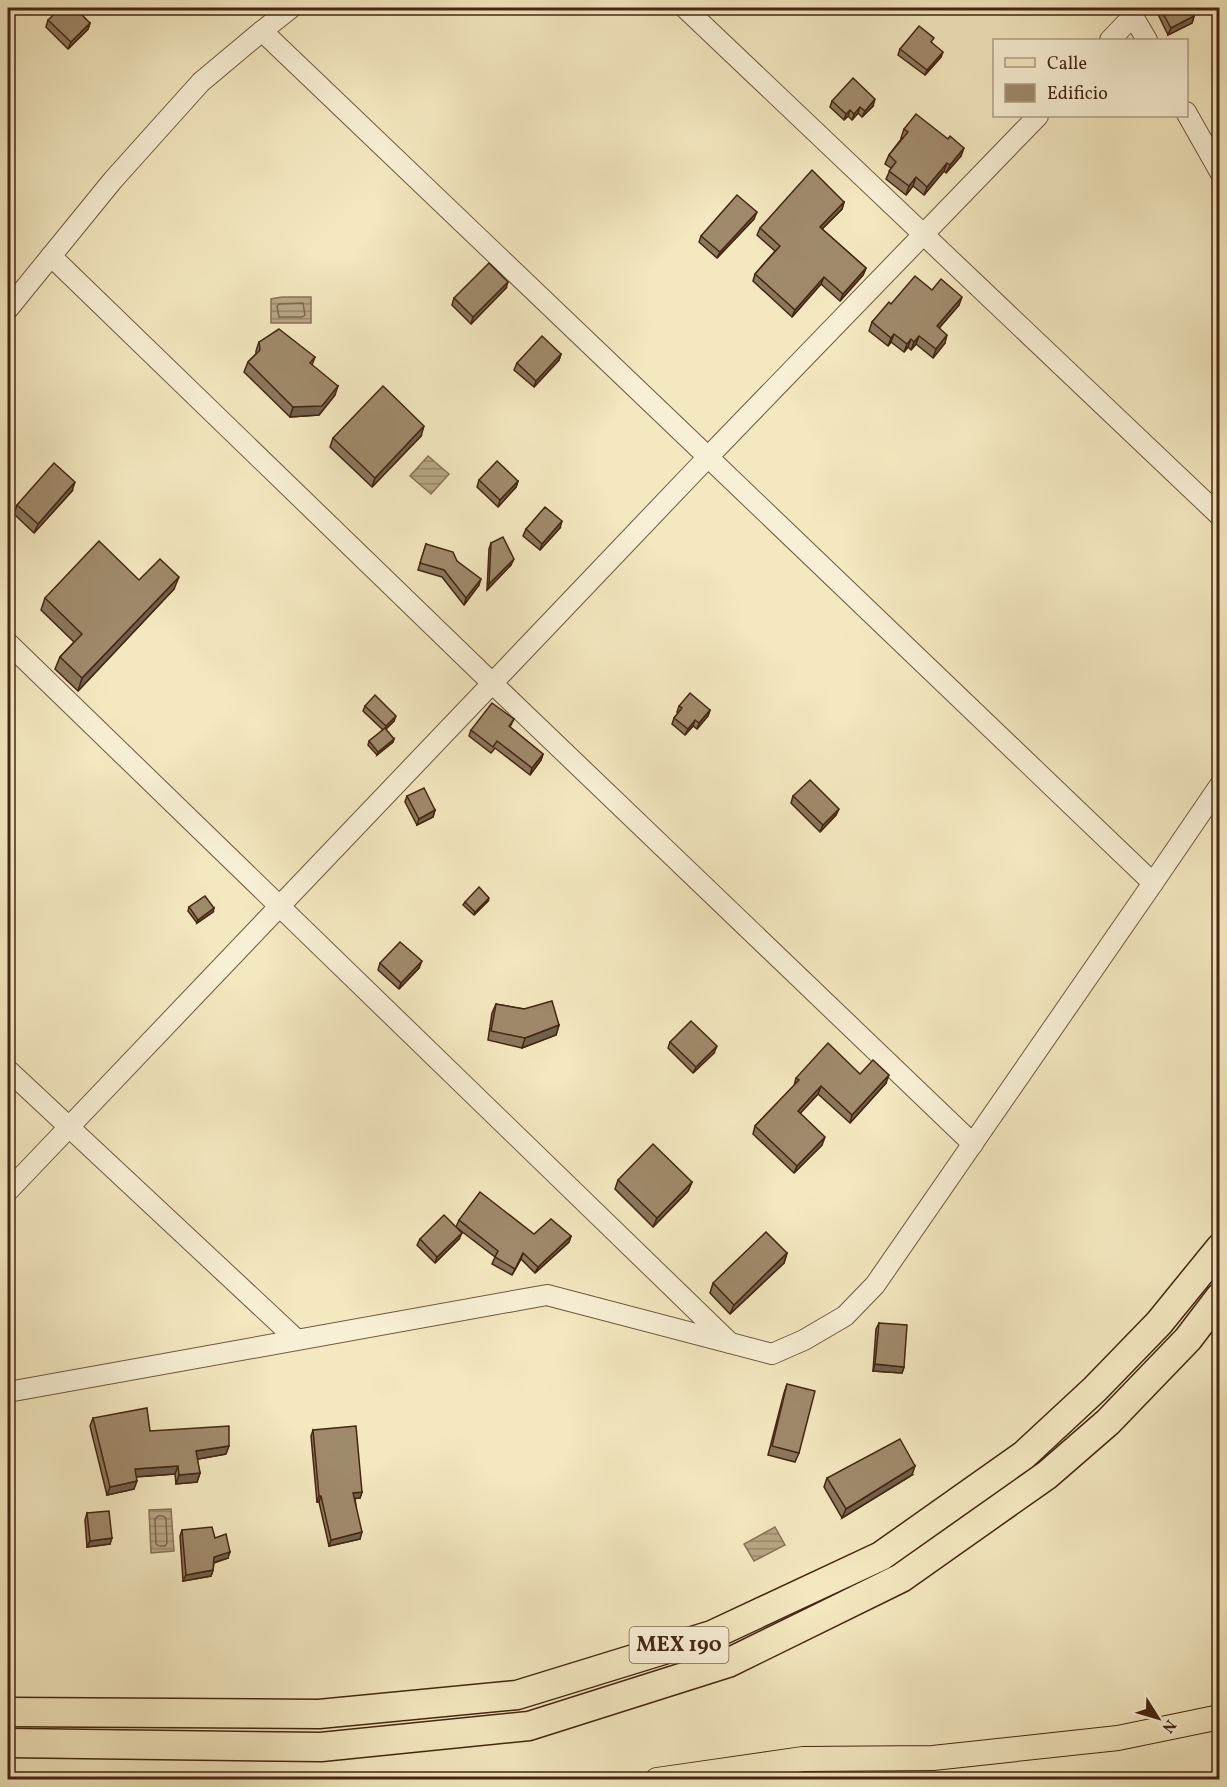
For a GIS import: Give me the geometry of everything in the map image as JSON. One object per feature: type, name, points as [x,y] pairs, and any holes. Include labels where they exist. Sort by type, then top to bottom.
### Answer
[{"type":"highway","name":"MEX 190","points":[[8,1712],[319,1714],[517,1695],[712,1635],[880,1556],[1024,1455],[1095,1389],[1159,1323],[1220,1248]]},
{"type":"highway","name":"MEX 190","points":[[8,1743],[321,1747],[517,1727],[728,1663],[901,1578],[1047,1475],[1108,1422],[1180,1347],[1220,1297]]},
{"type":"main road","points":[[657,1779],[802,1759],[933,1758],[1106,1739],[1220,1717]]},
{"type":"street","points":[[8,309],[113,180],[201,82],[291,8]]},
{"type":"street","points":[[685,8],[1220,516]]},
{"type":"street","points":[[1111,39],[1131,12],[1146,39]]},
{"type":"street","points":[[262,31],[1153,883]]},
{"type":"street","points":[[1188,116],[1220,172]]},
{"type":"street","points":[[8,1191],[492,683],[1037,117]]},
{"type":"street","points":[[51,256],[973,1144]]},
{"type":"street","points":[[8,643],[730,1343]]},
{"type":"street","points":[[8,1392],[547,1295],[772,1354],[804,1340],[845,1316],[875,1285],[1220,785]]},
{"type":"street","points":[[8,1070],[296,1340]]},
{"type":"water","points":[[311,297],[311,323],[271,323],[271,299]]},
{"type":"water","points":[[428,456],[449,474],[431,494],[410,476]]},
{"type":"water","points":[[171,1509],[174,1551],[151,1553],[149,1510]]},
{"type":"water","points":[[775,1527],[785,1545],[754,1561],[744,1544]]},
{"type":"building","points":[[61,8],[75,8],[90,23],[71,42],[48,20]]},
{"type":"building","points":[[1160,8],[1190,8],[1194,16],[1171,28]]},
{"type":"building","points":[[919,26],[934,38],[931,42],[943,52],[927,70],[900,49]]},
{"type":"building","points":[[853,78],[875,99],[865,111],[860,107],[854,114],[850,110],[846,114],[832,101]]},
{"type":"building","points":[[916,114],[948,139],[950,136],[964,148],[950,165],[947,163],[927,187],[916,177],[909,186],[889,171],[896,162],[889,155],[908,132],[904,129]]},
{"type":"building","points":[[812,170],[844,202],[820,227],[866,268],[843,294],[824,277],[795,310],[755,274],[780,246],[760,228]]},
{"type":"building","points":[[737,195],[757,212],[720,252],[701,236]]},
{"type":"building","points":[[489,263],[508,282],[473,317],[454,298]]},
{"type":"building","points":[[915,276],[932,290],[941,279],[962,297],[937,326],[947,335],[936,349],[919,336],[914,342],[911,339],[907,344],[894,334],[891,338],[872,322]]},
{"type":"building","points":[[279,329],[315,357],[310,363],[338,386],[322,406],[293,407],[248,362],[260,350],[259,342]]},
{"type":"building","points":[[542,336],[561,354],[536,381],[517,363]]},
{"type":"building","points":[[383,386],[424,426],[375,478],[333,438]]},
{"type":"building","points":[[497,461],[518,481],[500,500],[479,480]]},
{"type":"building","points":[[54,463],[75,482],[38,524],[17,505]]},
{"type":"building","points":[[545,507],[562,521],[542,544],[526,529]]},
{"type":"building","points":[[503,537],[514,559],[489,584],[491,543]]},
{"type":"building","points":[[99,541],[139,580],[160,559],[179,577],[82,678],[60,657],[82,634],[45,598]]},
{"type":"building","points":[[426,544],[453,552],[457,561],[481,579],[466,598],[444,570],[420,563]]},
{"type":"building","points":[[690,693],[710,710],[699,723],[695,720],[688,729],[674,718],[682,708],[679,706]]},
{"type":"building","points":[[375,695],[396,716],[386,726],[365,706]]},
{"type":"building","points":[[492,703],[514,719],[509,726],[543,754],[532,768],[497,741],[493,747],[471,730]]},
{"type":"building","points":[[385,728],[394,739],[378,752],[369,741]]},
{"type":"building","points":[[810,780],[839,809],[823,825],[793,796]]},
{"type":"building","points":[[424,788],[435,810],[419,819],[407,796]]},
{"type":"building","points":[[479,887],[489,898],[475,912],[465,902]]},
{"type":"building","points":[[205,896],[214,908],[198,920],[189,907]]},
{"type":"building","points":[[400,942],[422,961],[401,983],[380,963]]},
{"type":"building","points":[[552,1001],[559,1025],[525,1038],[491,1031],[496,1004],[524,1009]]},
{"type":"building","points":[[691,1021],[717,1046],[696,1067],[670,1042]]},
{"type":"building","points":[[828,1043],[860,1074],[873,1060],[889,1075],[852,1115],[821,1086],[798,1111],[825,1137],[797,1166],[755,1126],[799,1080],[796,1078]]},
{"type":"building","points":[[653,1144],[692,1182],[657,1218],[618,1180]]},
{"type":"building","points":[[480,1192],[534,1234],[551,1219],[571,1236],[538,1267],[523,1253],[515,1269],[495,1257],[498,1251],[459,1220]]},
{"type":"building","points":[[444,1215],[462,1233],[437,1257],[420,1239]]},
{"type":"building","points":[[766,1232],[787,1253],[734,1305],[713,1283]]},
{"type":"building","points":[[879,1323],[907,1325],[904,1367],[875,1364]]},
{"type":"building","points":[[787,1384],[815,1391],[799,1453],[772,1446]]},
{"type":"building","points":[[147,1408],[150,1431],[229,1426],[229,1446],[196,1451],[200,1473],[179,1475],[178,1466],[135,1469],[137,1481],[110,1487],[93,1418]]},
{"type":"building","points":[[356,1426],[362,1492],[353,1493],[362,1532],[331,1540],[321,1496],[319,1496],[313,1430]]},
{"type":"building","points":[[900,1439],[915,1466],[846,1509],[827,1478]]},
{"type":"building","points":[[109,1511],[112,1538],[90,1541],[87,1513]]},
{"type":"building","points":[[212,1527],[215,1538],[226,1534],[230,1552],[214,1557],[213,1570],[186,1575],[182,1530]]}]
